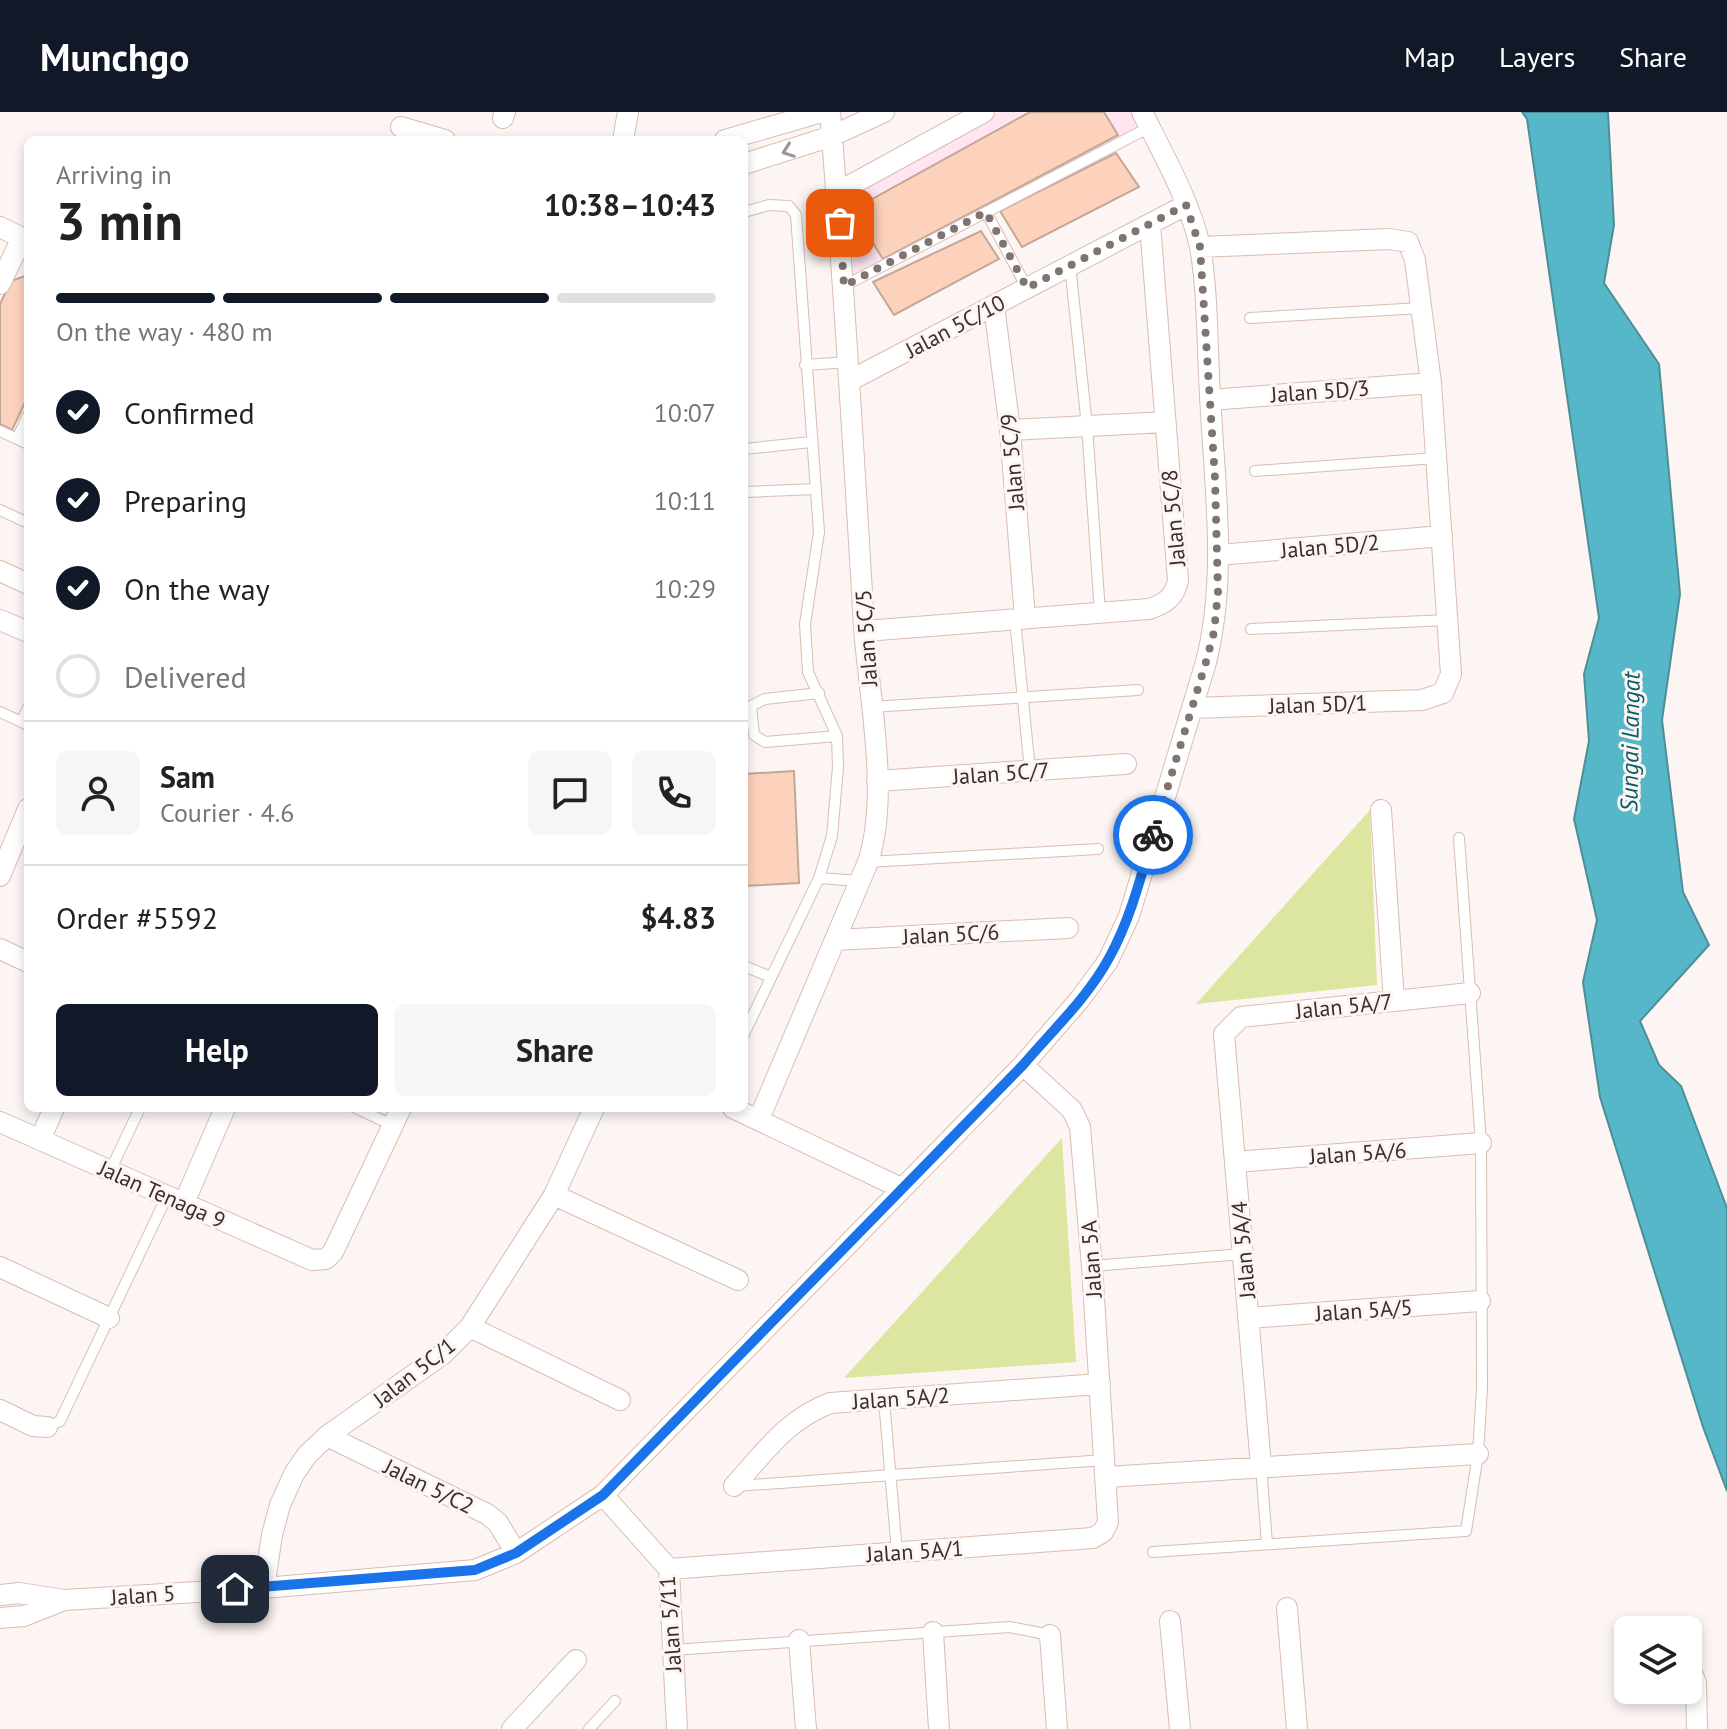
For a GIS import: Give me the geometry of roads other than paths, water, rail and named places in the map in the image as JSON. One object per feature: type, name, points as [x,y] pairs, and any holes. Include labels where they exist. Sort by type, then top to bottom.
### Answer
[{"type":"street","points":[[624,136],[628,112]]},
{"type":"street","points":[[739,136],[822,112]]},
{"type":"street","name":"Jalan 5C/5","points":[[759,1119],[860,879],[874,836],[877,781],[830,112]]},
{"type":"street","points":[[748,163],[832,136],[884,112]]},
{"type":"street","points":[[838,192],[984,112]]},
{"type":"street","name":"Jalan 5","points":[[0,1595],[19,1593],[64,1600],[264,1588],[475,1570],[516,1553],[603,1495],[1023,1065],[1080,999],[1108,961],[1124,927],[1214,632],[1218,592],[1200,247],[1186,205],[1146,119]]},
{"type":"street","points":[[401,127],[431,136]]},
{"type":"street","name":"Jalan 5C/10","points":[[850,371],[994,306],[1186,205]]},
{"type":"street","name":"Jalan 5C/8","points":[[865,631],[1160,606],[1176,591],[1178,580],[1150,224]]},
{"type":"street","points":[[0,227],[24,239]]},
{"type":"street","points":[[1200,247],[1389,239],[1408,242],[1415,260],[1431,383],[1447,620]]},
{"type":"street","points":[[0,284],[24,242]]},
{"type":"street","name":"Jalan 5C/9","points":[[994,306],[1010,430],[1020,619]]},
{"type":"street","name":"Jalan 5D/3","points":[[1210,400],[1431,383]]},
{"type":"street","points":[[1010,430],[1165,422]]},
{"type":"street","name":"Jalan 5D/2","points":[[1218,555],[1442,536]]},
{"type":"street","points":[[0,571],[24,582]]},
{"type":"street","points":[[0,620],[24,630]]},
{"type":"street","name":"Jalan 5D/1","points":[[1192,708],[1422,700],[1443,693],[1451,674],[1447,620]]},
{"type":"street","name":"Jalan 5C/7","points":[[877,781],[1126,764]]},
{"type":"street","points":[[1381,810],[1394,1001]]},
{"type":"street","points":[[0,876],[24,819]]},
{"type":"street","name":"Jalan 5C/6","points":[[835,940],[1068,928]]},
{"type":"street","points":[[0,949],[24,960]]},
{"type":"street","name":"Jalan 5A/7","points":[[1224,1034],[1241,1017],[1470,993]]},
{"type":"street","name":"Jalan 5A/4","points":[[1224,1034],[1261,1466]]},
{"type":"street","name":"Jalan 5A","points":[[1023,1065],[1077,1117],[1080,1127],[1105,1468]]},
{"type":"street","points":[[40,1140],[52,1112]]},
{"type":"street","points":[[175,1199],[223,1112]]},
{"type":"street","name":"Jalan 5C/1","points":[[264,1588],[280,1505],[294,1474],[307,1455],[327,1436],[432,1362],[470,1327],[554,1195],[592,1112]]},
{"type":"street","points":[[742,1112],[901,1188]]},
{"type":"street","name":"Jalan Tenaga 9","points":[[0,1122],[312,1260],[326,1259],[333,1252],[398,1117]]},
{"type":"street","name":"Jalan 5A/6","points":[[1235,1162],[1481,1143]]},
{"type":"street","points":[[554,1195],[738,1280]]},
{"type":"street","points":[[0,1267],[109,1318]]},
{"type":"street","name":"Jalan 5A/5","points":[[1248,1318],[1480,1301]]},
{"type":"street","points":[[470,1327],[620,1400]]},
{"type":"street","name":"Jalan 5A/2","points":[[734,1486],[789,1424],[830,1403],[1100,1384]]},
{"type":"street","points":[[0,1410],[33,1426],[47,1427]]},
{"type":"street","name":"Jalan 5/C2","points":[[327,1436],[487,1514],[498,1523],[516,1553]]},
{"type":"street","points":[[1105,1468],[1261,1466],[1478,1454]]},
{"type":"street","name":"Jalan 5A/1","points":[[669,1569],[1093,1538],[1103,1532],[1108,1522],[1105,1468]]},
{"type":"street","name":"Jalan 5/11","points":[[603,1495],[669,1569],[677,1729]]},
{"type":"street","name":"Jalan 5","points":[[0,1618],[24,1616],[64,1600]]},
{"type":"street","points":[[1287,1608],[1297,1729]]},
{"type":"street","points":[[1170,1621],[1180,1729]]},
{"type":"street","points":[[933,1632],[939,1729]]},
{"type":"street","points":[[1050,1635],[1057,1729]]},
{"type":"street","points":[[799,1640],[806,1729]]},
{"type":"street","points":[[512,1729],[576,1660]]},
{"type":"street","points":[[1696,1704],[1697,1729]]},
{"type":"lane","points":[[844,286],[986,212],[1146,119]]},
{"type":"lane","points":[[748,211],[769,205],[789,206],[796,215],[819,532],[805,624],[808,672],[837,736],[838,767],[832,836],[819,878],[748,1017]]},
{"type":"lane","points":[[986,212],[1027,288]]},
{"type":"lane","points":[[1070,265],[1087,426],[1100,613]]},
{"type":"lane","points":[[1250,318],[1421,308]]},
{"type":"lane","points":[[805,365],[850,371]]},
{"type":"lane","points":[[0,431],[23,441]]},
{"type":"lane","points":[[748,449],[811,442]]},
{"type":"lane","points":[[1255,471],[1436,458]]},
{"type":"lane","points":[[748,492],[815,489]]},
{"type":"lane","points":[[0,510],[24,521]]},
{"type":"lane","points":[[1020,619],[1030,771]]},
{"type":"lane","points":[[1251,629],[1447,620]]},
{"type":"lane","points":[[871,707],[1138,690]]},
{"type":"lane","points":[[819,693],[765,699],[751,706],[754,735],[765,742],[837,736]]},
{"type":"lane","points":[[0,712],[24,723]]},
{"type":"lane","points":[[1153,1552],[1466,1531],[1478,1454],[1482,1388],[1481,1143],[1459,838]]},
{"type":"lane","points":[[819,878],[836,881],[860,879],[1098,849]]},
{"type":"lane","points":[[748,968],[771,977]]},
{"type":"lane","points":[[110,1171],[138,1112]]},
{"type":"lane","points":[[375,1112],[398,1117]]},
{"type":"lane","points":[[47,1427],[60,1421],[109,1318],[175,1199]]},
{"type":"lane","points":[[1092,1266],[1243,1254]]},
{"type":"lane","points":[[884,1400],[897,1552]]},
{"type":"lane","points":[[1261,1466],[1267,1544]]},
{"type":"lane","points":[[734,1486],[1105,1468]]},
{"type":"lane","points":[[673,1650],[1010,1627],[1050,1635]]},
{"type":"lane","points":[[589,1729],[615,1701]]},
{"type":"water","name":"Sungai Langat","points":[[1522,112],[1608,112],[1614,225],[1604,283],[1659,364],[1680,594],[1662,720],[1683,892],[1709,945],[1640,1021],[1659,1065],[1681,1086],[1727,1208],[1727,1491],[1703,1427],[1600,1097],[1583,982],[1597,920],[1574,819],[1589,741],[1584,674],[1599,618],[1527,119]]}]
